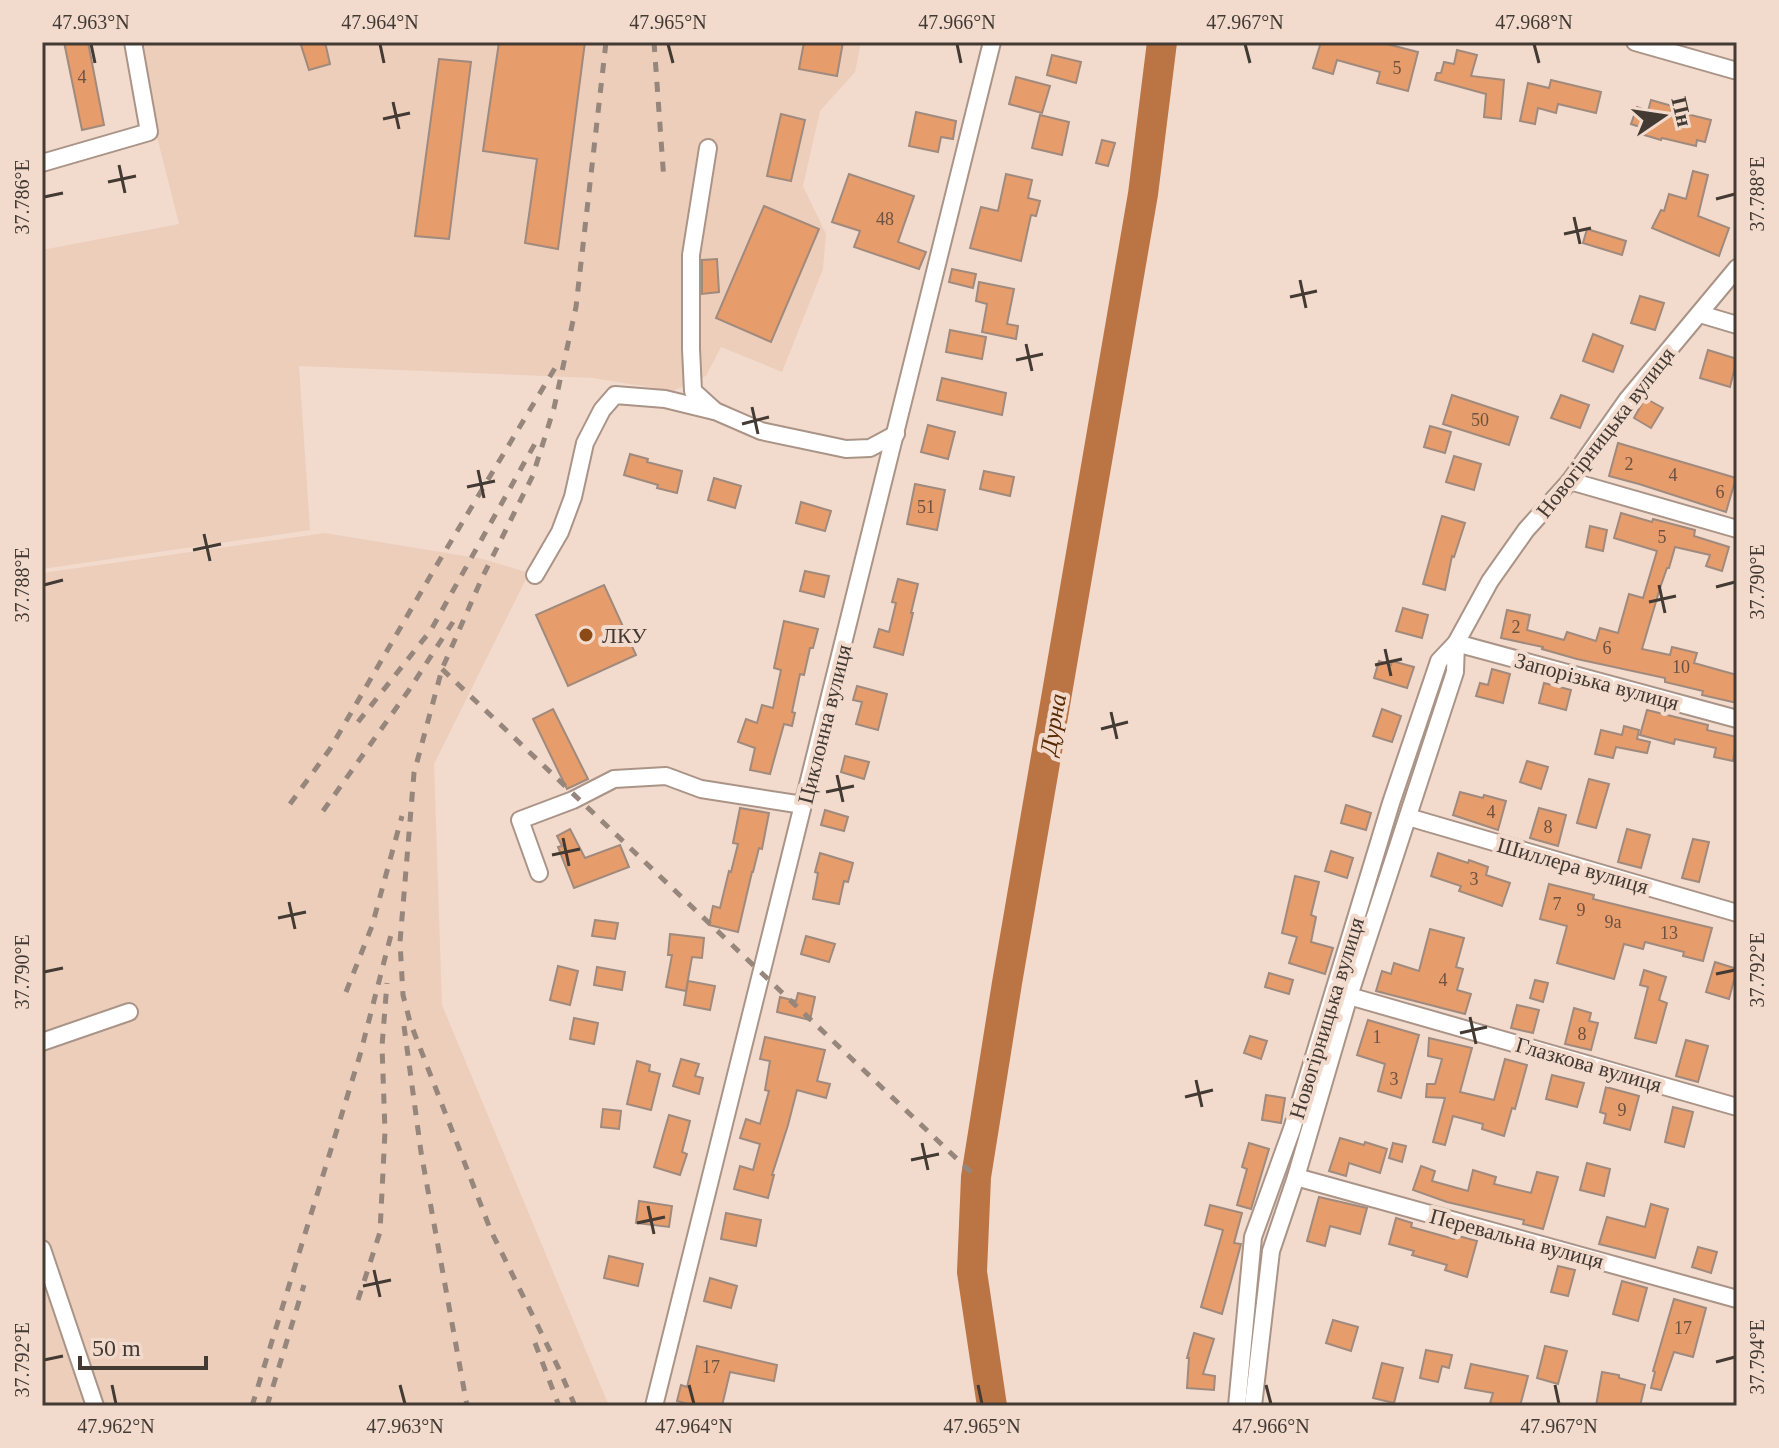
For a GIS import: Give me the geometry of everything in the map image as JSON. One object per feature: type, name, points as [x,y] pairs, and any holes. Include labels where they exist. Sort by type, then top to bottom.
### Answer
[{"type":"street","points":[[42,163],[149,132],[133,42]]},
{"type":"street","name":"Циклонна вулиця","points":[[654,1406],[992,42]]},
{"type":"street","points":[[1635,42],[1737,71]]},
{"type":"street","points":[[708,148],[691,255],[691,349],[693,391],[715,411]]},
{"type":"street","name":"Новогірницька вулиця","points":[[1237,1406],[1253,1237],[1292,1129],[1391,803],[1439,661],[1456,643],[1490,581],[1526,530],[1570,481],[1627,400],[1737,268]]},
{"type":"street","points":[[1700,314],[1737,325]]},
{"type":"street","points":[[535,575],[560,532],[573,497],[585,443],[602,410],[615,395],[665,399],[715,411],[761,431],[846,449],[870,448],[896,434]]},
{"type":"street","points":[[1570,481],[1737,529]]},
{"type":"street","name":"Новогірницька вулиця","points":[[1253,1406],[1271,1251],[1349,996],[1455,672],[1456,643]]},
{"type":"street","name":"Запорізька вулиця","points":[[1456,643],[1737,719]]},
{"type":"street","points":[[539,873],[520,820],[573,800],[614,779],[666,776],[701,789],[803,805]]},
{"type":"street","name":"Шиллера вулиця","points":[[1408,817],[1737,913]]},
{"type":"street","name":"Глазкова вулиця","points":[[1349,996],[1737,1107]]},
{"type":"street","points":[[42,1042],[129,1012]]},
{"type":"street","name":"Перевальна вулиця","points":[[1296,1177],[1737,1299]]},
{"type":"street","points":[[42,1249],[95,1406]]},
{"type":"shaded area","points":[[138,42],[861,42],[855,72],[820,111],[803,186],[826,234],[823,269],[782,372],[721,347],[706,376],[673,391],[593,378],[299,366],[310,530],[42,569],[42,250],[179,224],[150,109]]},
{"type":"shaded area","points":[[325,533],[483,559],[529,573],[434,764],[442,1005],[609,1406],[42,1406],[42,573]]},
{"type":"building","points":[[64,42],[88,42],[104,125],[82,130]]},
{"type":"building","points":[[300,42],[325,42],[330,64],[309,70]]},
{"type":"building","points":[[499,42],[585,42],[558,249],[525,243],[537,159],[483,151]]},
{"type":"building","points":[[804,42],[843,42],[837,76],[799,69]]},
{"type":"building","points":[[1321,42],[1379,42],[1418,52],[1408,91],[1377,83],[1380,72],[1337,60],[1333,74],[1313,68]]},
{"type":"building","points":[[1457,50],[1477,55],[1471,76],[1504,80],[1501,119],[1484,117],[1486,94],[1435,80],[1444,62],[1454,64]]},
{"type":"building","points":[[1052,55],[1081,62],[1076,83],[1047,75]]},
{"type":"building","points":[[439,59],[471,62],[449,239],[415,236]]},
{"type":"building","points":[[1016,77],[1050,86],[1042,113],[1009,104]]},
{"type":"building","points":[[1551,80],[1601,92],[1596,113],[1558,104],[1556,113],[1538,108],[1535,124],[1520,121],[1528,83],[1549,88]]},
{"type":"building","points":[[1651,100],[1672,106],[1671,110],[1711,120],[1705,142],[1697,140],[1696,146],[1641,134],[1643,128],[1631,124],[1637,107],[1648,111]]},
{"type":"building","points":[[916,112],[956,121],[953,139],[941,137],[938,152],[909,146]]},
{"type":"building","points":[[781,114],[805,120],[791,181],[767,176]]},
{"type":"building","points":[[1040,115],[1069,122],[1062,155],[1032,148]]},
{"type":"building","points":[[1102,140],[1115,143],[1108,166],[1096,163]]},
{"type":"building","points":[[1693,171],[1708,175],[1698,216],[1729,228],[1719,256],[1652,228],[1661,210],[1664,211],[1669,194],[1686,199]]},
{"type":"building","points":[[849,174],[914,196],[898,242],[926,252],[919,269],[854,247],[860,231],[832,222]]},
{"type":"building","points":[[1006,174],[1032,180],[1028,198],[1040,201],[1036,216],[1031,215],[1021,261],[970,248],[981,207],[998,211]]},
{"type":"building","points":[[764,206],[819,229],[771,342],[716,318]]},
{"type":"building","points":[[1587,229],[1626,241],[1622,255],[1583,243]]},
{"type":"building","points":[[717,259],[719,292],[702,294],[702,260]]},
{"type":"building","points":[[952,269],[976,274],[973,288],[949,282]]},
{"type":"building","points":[[979,282],[1014,289],[1007,324],[1018,326],[1016,339],[982,332],[987,304],[976,301]]},
{"type":"building","points":[[1640,296],[1664,303],[1655,330],[1631,323]]},
{"type":"building","points":[[950,330],[986,337],[982,359],[946,352]]},
{"type":"building","points":[[1593,334],[1623,346],[1613,372],[1583,361]]},
{"type":"building","points":[[1708,350],[1737,359],[1730,387],[1700,378]]},
{"type":"building","points":[[942,378],[1006,393],[1002,415],[937,400]]},
{"type":"building","points":[[1452,395],[1518,417],[1509,445],[1443,424]]},
{"type":"building","points":[[1561,395],[1589,405],[1580,428],[1551,418]]},
{"type":"building","points":[[1645,398],[1663,408],[1651,428],[1634,418]]},
{"type":"building","points":[[928,425],[955,432],[948,459],[921,452]]},
{"type":"building","points":[[1430,426],[1451,432],[1445,453],[1424,447]]},
{"type":"building","points":[[1618,443],[1736,478],[1726,512],[1609,476]]},
{"type":"building","points":[[630,454],[682,471],[677,493],[624,475]]},
{"type":"building","points":[[1454,456],[1481,464],[1474,490],[1446,482]]},
{"type":"building","points":[[984,471],[1014,477],[1010,496],[980,489]]},
{"type":"building","points":[[714,478],[741,486],[735,508],[708,500]]},
{"type":"building","points":[[915,484],[945,490],[937,530],[907,524]]},
{"type":"building","points":[[801,502],[831,511],[825,531],[796,523]]},
{"type":"building","points":[[1621,513],[1695,530],[1694,536],[1729,547],[1722,571],[1706,566],[1710,555],[1675,547],[1642,649],[1670,655],[1672,647],[1697,653],[1694,663],[1737,675],[1737,703],[1702,695],[1703,691],[1665,682],[1665,678],[1501,638],[1507,610],[1530,615],[1527,630],[1564,640],[1567,632],[1596,641],[1600,628],[1618,633],[1629,594],[1643,598],[1657,551],[1614,538]]},
{"type":"building","points":[[1442,516],[1465,523],[1452,556],[1445,590],[1423,584]]},
{"type":"building","points":[[1590,526],[1607,530],[1603,551],[1586,547]]},
{"type":"building","points":[[805,571],[829,576],[824,597],[800,591]]},
{"type":"building","points":[[898,579],[918,584],[903,655],[874,647],[879,629],[889,632]]},
{"type":"building","name":"ЛКУ","points":[[604,585],[636,655],[568,686],[536,615]]},
{"type":"building","points":[[1403,608],[1428,615],[1422,638],[1396,631]]},
{"type":"building","points":[[784,621],[818,629],[804,675],[800,674],[792,726],[784,724],[770,774],[750,770],[755,748],[738,742],[746,719],[757,723],[762,705],[773,708],[781,670],[774,668]]},
{"type":"building","points":[[1379,661],[1414,667],[1407,688],[1374,678]]},
{"type":"building","points":[[1492,669],[1510,674],[1503,703],[1476,696],[1480,683],[1488,685]]},
{"type":"building","points":[[1544,683],[1571,690],[1566,710],[1539,703]]},
{"type":"building","points":[[857,686],[887,694],[878,730],[856,724],[862,702],[853,700]]},
{"type":"building","points":[[553,709],[588,779],[567,789],[533,719]]},
{"type":"building","points":[[1382,709],[1401,716],[1392,742],[1373,736]]},
{"type":"building","points":[[1647,710],[1708,725],[1707,730],[1737,737],[1733,761],[1714,757],[1716,748],[1675,739],[1674,744],[1640,735]]},
{"type":"building","points":[[1624,726],[1639,730],[1637,739],[1650,742],[1647,753],[1616,747],[1613,758],[1595,754],[1601,730],[1622,735]]},
{"type":"building","points":[[845,756],[869,762],[864,779],[841,772]]},
{"type":"building","points":[[1527,761],[1548,767],[1541,789],[1520,782]]},
{"type":"building","points":[[1589,779],[1609,784],[1596,828],[1577,823]]},
{"type":"building","points":[[1460,792],[1506,801],[1498,830],[1453,815]]},
{"type":"building","points":[[1346,805],[1371,813],[1366,830],[1341,823]]},
{"type":"building","points":[[740,808],[769,813],[738,932],[709,925],[713,906],[720,908],[731,872],[738,844],[733,843]]},
{"type":"building","points":[[1539,808],[1566,815],[1558,846],[1530,838]]},
{"type":"building","points":[[825,810],[848,817],[844,831],[821,825]]},
{"type":"building","points":[[570,829],[585,858],[620,845],[629,867],[574,888],[558,847],[562,846],[557,836]]},
{"type":"building","points":[[1627,829],[1650,835],[1641,868],[1618,862]]},
{"type":"building","points":[[1693,839],[1709,842],[1699,882],[1682,878]]},
{"type":"building","points":[[1331,851],[1353,858],[1347,878],[1325,871]]},
{"type":"building","points":[[820,853],[853,863],[848,882],[844,881],[839,904],[813,899]]},
{"type":"building","points":[[1438,853],[1488,867],[1486,875],[1510,883],[1502,906],[1459,891],[1461,886],[1431,876]]},
{"type":"building","points":[[1295,876],[1319,882],[1311,915],[1316,917],[1311,942],[1333,948],[1325,974],[1289,963],[1297,937],[1282,933]]},
{"type":"building","points":[[1549,884],[1594,895],[1593,899],[1712,928],[1703,961],[1683,956],[1684,952],[1645,942],[1643,949],[1624,944],[1614,979],[1557,963],[1567,926],[1540,919]]},
{"type":"building","points":[[595,920],[618,923],[615,939],[592,936]]},
{"type":"building","points":[[1430,929],[1464,938],[1456,967],[1463,969],[1457,990],[1471,994],[1465,1014],[1376,991],[1382,971],[1391,974],[1394,963],[1419,971]]},
{"type":"building","points":[[670,934],[704,938],[702,958],[692,957],[686,991],[666,987],[672,955],[668,955]]},
{"type":"building","points":[[806,936],[835,944],[829,962],[801,954]]},
{"type":"building","points":[[1715,962],[1737,969],[1729,999],[1706,992]]},
{"type":"building","points":[[558,966],[578,971],[570,1005],[550,1000]]},
{"type":"building","points":[[597,967],[625,972],[622,990],[594,985]]},
{"type":"building","points":[[1644,970],[1666,977],[1659,1000],[1667,1003],[1656,1043],[1635,1038],[1648,987],[1640,985]]},
{"type":"building","points":[[1269,973],[1293,980],[1289,994],[1265,987]]},
{"type":"building","points":[[1535,980],[1548,983],[1543,1002],[1530,998]]},
{"type":"building","points":[[688,981],[715,986],[710,1010],[684,1005]]},
{"type":"building","points":[[798,993],[815,997],[810,1020],[777,1012],[780,997],[796,1001]]},
{"type":"building","points":[[1517,1005],[1539,1010],[1533,1033],[1511,1028]]},
{"type":"building","points":[[1574,1008],[1591,1013],[1589,1021],[1598,1023],[1591,1050],[1565,1044]]},
{"type":"building","points":[[574,1018],[598,1023],[594,1044],[570,1039]]},
{"type":"building","points":[[1368,1020],[1419,1035],[1401,1098],[1378,1091],[1385,1064],[1357,1055]]},
{"type":"building","points":[[1250,1036],[1267,1041],[1261,1059],[1244,1053]]},
{"type":"building","points":[[765,1037],[825,1050],[817,1081],[830,1084],[826,1098],[797,1090],[768,1198],[734,1189],[740,1166],[753,1170],[760,1144],[740,1138],[746,1119],[760,1124],[769,1091],[765,1090],[770,1061],[760,1059]]},
{"type":"building","points":[[1429,1038],[1472,1048],[1460,1092],[1494,1100],[1505,1059],[1527,1065],[1504,1136],[1482,1129],[1483,1124],[1453,1116],[1445,1145],[1433,1142],[1445,1098],[1426,1097],[1427,1084],[1435,1084],[1442,1059],[1428,1056]]},
{"type":"building","points":[[1686,1040],[1708,1046],[1698,1082],[1676,1076]]},
{"type":"building","points":[[681,1059],[699,1064],[695,1076],[703,1078],[699,1094],[673,1086]]},
{"type":"building","points":[[637,1061],[650,1065],[649,1071],[660,1074],[651,1110],[627,1104]]},
{"type":"building","points":[[1552,1075],[1584,1083],[1577,1107],[1546,1099]]},
{"type":"building","points":[[1606,1087],[1639,1096],[1630,1130],[1604,1123],[1606,1114],[1600,1112]]},
{"type":"building","points":[[1266,1095],[1285,1098],[1281,1123],[1262,1120]]},
{"type":"building","points":[[1673,1107],[1693,1112],[1684,1147],[1665,1142]]},
{"type":"building","points":[[603,1109],[621,1111],[619,1129],[601,1127]]},
{"type":"building","points":[[669,1115],[690,1121],[682,1152],[687,1154],[680,1175],[654,1167]]},
{"type":"building","points":[[1340,1138],[1387,1149],[1380,1173],[1349,1163],[1346,1176],[1329,1171]]},
{"type":"building","points":[[1249,1143],[1269,1149],[1251,1209],[1237,1205],[1247,1169],[1242,1167]]},
{"type":"building","points":[[1393,1143],[1406,1146],[1402,1162],[1389,1158]]},
{"type":"building","points":[[1587,1163],[1610,1169],[1604,1196],[1580,1190]]},
{"type":"building","points":[[1421,1166],[1435,1171],[1432,1181],[1468,1191],[1473,1170],[1496,1177],[1494,1184],[1531,1193],[1537,1172],[1558,1177],[1543,1229],[1523,1224],[1524,1220],[1447,1202],[1413,1190]]},
{"type":"building","points":[[1319,1197],[1367,1208],[1360,1234],[1330,1226],[1325,1246],[1307,1241]]},
{"type":"building","points":[[639,1201],[672,1206],[669,1227],[636,1223]]},
{"type":"building","points":[[1651,1204],[1668,1209],[1655,1258],[1599,1244],[1607,1217],[1645,1227]]},
{"type":"building","points":[[1210,1205],[1242,1213],[1234,1243],[1241,1244],[1222,1314],[1201,1307],[1223,1230],[1205,1225]]},
{"type":"building","points":[[726,1213],[761,1220],[756,1246],[721,1239]]},
{"type":"building","points":[[1396,1218],[1412,1223],[1411,1227],[1454,1239],[1455,1235],[1477,1241],[1467,1277],[1445,1270],[1447,1265],[1412,1255],[1414,1251],[1389,1244]]},
{"type":"building","points":[[1698,1247],[1717,1252],[1711,1273],[1692,1267]]},
{"type":"building","points":[[609,1256],[643,1264],[638,1286],[604,1278]]},
{"type":"building","points":[[1558,1266],[1575,1270],[1568,1296],[1551,1292]]},
{"type":"building","points":[[710,1278],[737,1286],[731,1308],[704,1301]]},
{"type":"building","points":[[1622,1281],[1647,1288],[1638,1321],[1613,1314]]},
{"type":"building","points":[[1674,1299],[1706,1308],[1693,1357],[1674,1352],[1661,1390],[1651,1388],[1653,1371]]},
{"type":"building","points":[[1333,1320],[1358,1327],[1351,1351],[1326,1343]]},
{"type":"building","points":[[1194,1333],[1214,1339],[1203,1374],[1215,1376],[1214,1390],[1187,1388],[1187,1358]]},
{"type":"building","points":[[697,1346],[777,1365],[774,1381],[730,1372],[722,1406],[696,1406],[677,1401],[681,1385],[687,1387]]},
{"type":"building","points":[[1545,1346],[1567,1351],[1558,1384],[1537,1378]]},
{"type":"building","points":[[1426,1350],[1452,1355],[1449,1368],[1442,1366],[1438,1382],[1420,1378]]},
{"type":"building","points":[[1382,1363],[1403,1368],[1394,1403],[1373,1398]]},
{"type":"building","points":[[1471,1364],[1528,1376],[1520,1406],[1490,1403],[1493,1393],[1465,1388]]},
{"type":"building","points":[[1602,1372],[1645,1385],[1640,1406],[1596,1406]]},
{"type":"waterway","name":"Дурна","points":[[992,1406],[972,1272],[976,1177],[1143,194],[1162,42]]},
{"type":"railway","points":[[575,1406],[491,1231],[410,1022],[403,995],[400,942],[414,773],[442,669],[482,578],[533,475],[554,408],[576,307],[606,42]]},
{"type":"railway","points":[[654,42],[664,181]]},
{"type":"railway","points":[[290,804],[330,749],[558,363]]},
{"type":"railway","points":[[358,722],[431,630],[537,440]]},
{"type":"railway","points":[[323,811],[453,622]]},
{"type":"railway","points":[[442,669],[976,1177]]},
{"type":"railway","points":[[346,992],[372,926],[402,816]]},
{"type":"railway","points":[[252,1406],[360,1055],[393,927]]},
{"type":"railway","points":[[358,1300],[380,1232],[385,1131],[382,1046],[387,983]]},
{"type":"railway","points":[[404,1026],[421,1152],[467,1406]]},
{"type":"railway","points":[[267,1406],[304,1285]]},
{"type":"railway","points":[[535,1343],[559,1406]]},
{"type":"place","name":"ЛКУ","points":[[586,635]]}]
